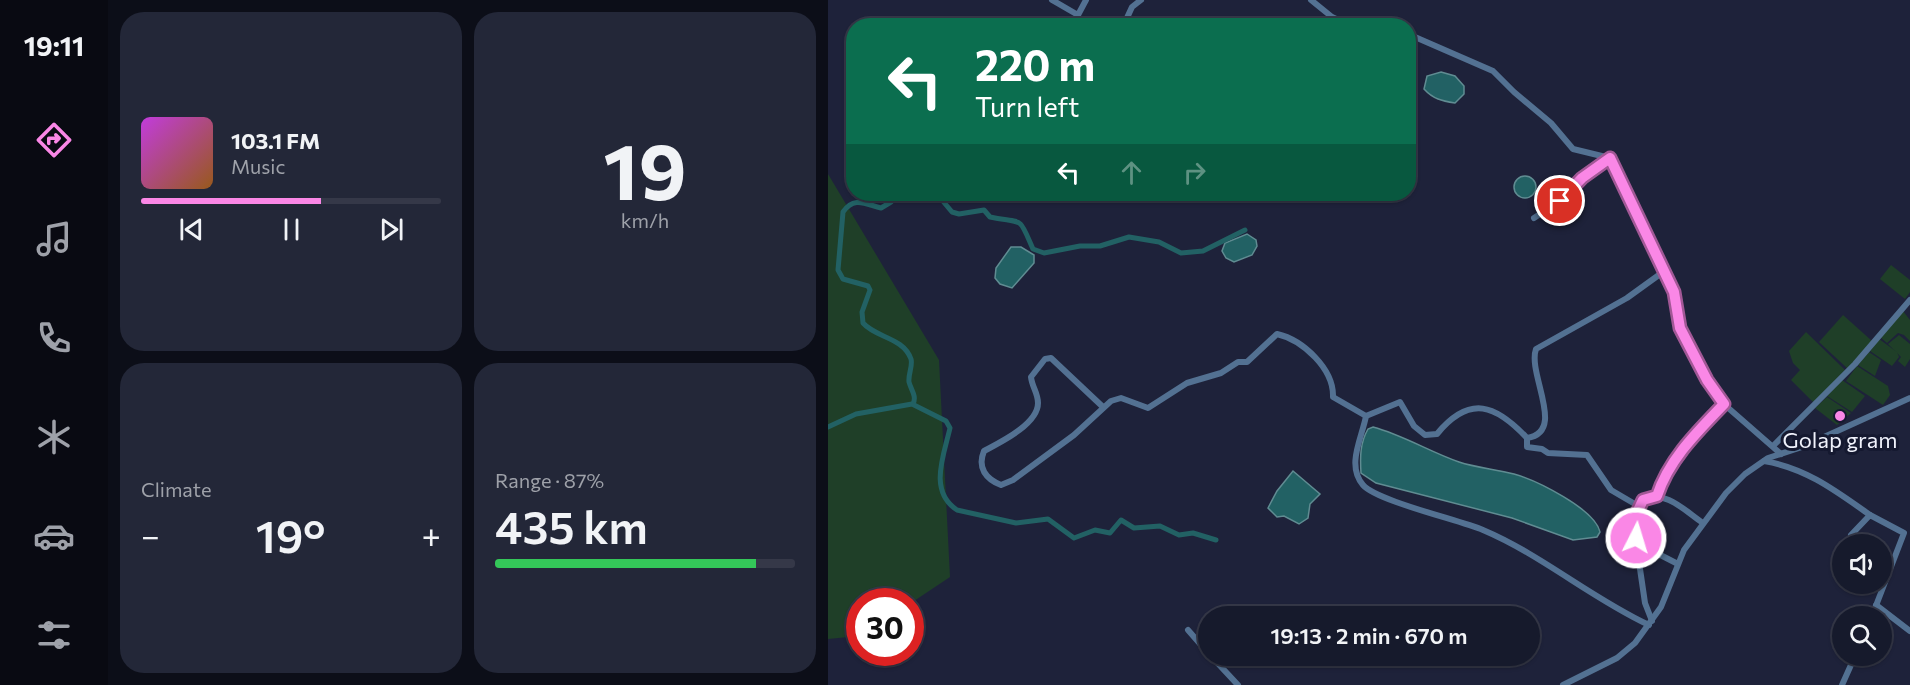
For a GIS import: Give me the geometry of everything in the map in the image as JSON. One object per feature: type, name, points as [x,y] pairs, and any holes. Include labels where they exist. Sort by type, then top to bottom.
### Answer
[{"type":"street","points":[[1052,0],[1078,15]]},
{"type":"street","points":[[1077,18],[1086,0]]},
{"type":"street","points":[[1127,18],[1132,7],[1140,0]]},
{"type":"street","points":[[1311,0],[1334,18]]},
{"type":"street","points":[[1416,37],[1493,71],[1514,93],[1551,123],[1573,149],[1608,158],[1630,196],[1674,292],[1680,328],[1707,380],[1724,404],[1781,454]]},
{"type":"street","points":[[1534,218],[1566,196],[1582,178],[1608,158]]},
{"type":"street","points":[[1527,438],[1541,433],[1545,418],[1544,402],[1532,360],[1536,349],[1627,298],[1663,272]]},
{"type":"street","points":[[1773,446],[1855,364],[1910,300]]},
{"type":"street","points":[[1103,407],[1061,366],[1051,358],[1045,359],[1031,377],[1037,391],[1038,406],[1035,418],[984,451],[981,460],[983,471],[989,480],[1001,484],[1013,480],[1030,464],[1074,435],[1103,407],[1121,398],[1148,408],[1187,382],[1221,373],[1238,362],[1248,362],[1277,334],[1287,337],[1324,366],[1334,387],[1333,397],[1365,416]]},
{"type":"street","points":[[1563,685],[1617,657],[1635,643],[1661,607],[1677,563],[1703,523],[1726,493],[1763,461],[1802,447],[1910,398]]},
{"type":"street","points":[[1365,416],[1400,402],[1414,426],[1425,435],[1437,434],[1461,412],[1487,408],[1513,423],[1527,438],[1527,447],[1542,449],[1548,453],[1579,452],[1587,455],[1611,490],[1640,507]]},
{"type":"street","points":[[1657,496],[1663,480],[1679,453],[1724,404]]},
{"type":"street","points":[[1365,416],[1354,466],[1364,486],[1385,497],[1483,530],[1531,555],[1627,615],[1651,623]]},
{"type":"street","points":[[1763,461],[1794,467],[1825,484],[1870,515],[1907,533],[1876,605],[1910,631]]},
{"type":"street","points":[[1651,623],[1637,558],[1633,521],[1643,500],[1657,496],[1667,498],[1703,523]]},
{"type":"street","points":[[1852,534],[1870,515]]},
{"type":"street","points":[[1637,543],[1677,563]]},
{"type":"street","points":[[1188,630],[1198,641]]},
{"type":"street","points":[[1220,666],[1238,685]]},
{"type":"street","points":[[1842,685],[1851,666]]},
{"type":"shaded area","points":[[1441,72],[1455,76],[1464,86],[1464,94],[1455,103],[1438,99],[1424,89],[1427,76]]},
{"type":"shaded area","points":[[828,174],[939,360],[950,577],[924,594],[924,588],[846,588],[846,637],[828,639]]},
{"type":"shaded area","points":[[1525,176],[1533,179],[1536,187],[1533,195],[1525,198],[1517,195],[1514,187],[1517,179]]},
{"type":"shaded area","points":[[1247,234],[1256,240],[1257,246],[1252,255],[1234,262],[1226,258],[1222,251],[1225,243]]},
{"type":"shaded area","points":[[1011,247],[1021,247],[1034,255],[1034,263],[1012,288],[1000,284],[995,278],[996,268]]},
{"type":"shaded area","points":[[1891,265],[1910,280],[1910,292],[1905,299],[1880,279]]},
{"type":"shaded area","points":[[1903,311],[1910,320],[1910,341],[1898,333],[1887,343],[1880,337]]},
{"type":"shaded area","points":[[1843,315],[1872,341],[1848,369],[1819,342]]},
{"type":"shaded area","points":[[1806,332],[1845,370],[1814,403],[1791,380],[1800,370],[1793,363],[1789,351]]},
{"type":"shaded area","points":[[1899,335],[1910,344],[1910,359],[1905,367],[1898,361],[1901,357],[1888,344]]},
{"type":"shaded area","points":[[1879,339],[1897,352],[1899,357],[1892,366],[1870,351]]},
{"type":"shaded area","points":[[1869,352],[1881,360],[1875,376],[1858,365]]},
{"type":"shaded area","points":[[1857,366],[1888,386],[1890,395],[1883,405],[1846,381]]},
{"type":"shaded area","points":[[1842,380],[1865,396],[1852,412],[1827,396]]},
{"type":"shaded area","points":[[1827,397],[1851,413],[1837,425],[1815,408]]},
{"type":"shaded area","points":[[1373,427],[1395,434],[1459,462],[1514,474],[1536,482],[1588,514],[1600,532],[1597,537],[1573,540],[1512,518],[1376,483],[1361,473],[1363,440],[1368,429]]},
{"type":"shaded area","points":[[1293,471],[1320,494],[1310,504],[1308,518],[1299,524],[1284,516],[1277,517],[1268,508],[1277,491]]},
{"type":"waterway","points":[[891,201],[881,208],[860,202],[851,204],[843,212],[838,270],[843,279],[868,286],[870,290],[862,312],[863,323],[902,346],[911,359],[909,382],[914,396],[913,404]]},
{"type":"waterway","points":[[943,201],[952,212],[959,214],[984,210],[990,217],[1019,223],[1033,249],[1044,253],[1080,246],[1100,246],[1129,237],[1159,242],[1181,253],[1203,251],[1245,230]]},
{"type":"waterway","points":[[828,427],[856,414],[912,404],[946,421],[950,428],[942,461],[940,483],[948,502],[957,510],[1016,523],[1048,519],[1074,538],[1095,530],[1110,533],[1121,520],[1134,528],[1160,526],[1179,535],[1193,533],[1216,540]]},
{"type":"place","name":"Golap gram","points":[[1840,416]]},
{"type":"route","points":[[1560,201],[1582,178],[1610,158],[1626,186],[1674,292],[1680,328],[1716,396],[1724,404],[1679,453],[1663,480],[1657,496],[1653,495],[1643,500],[1633,521],[1636,538]]}]
